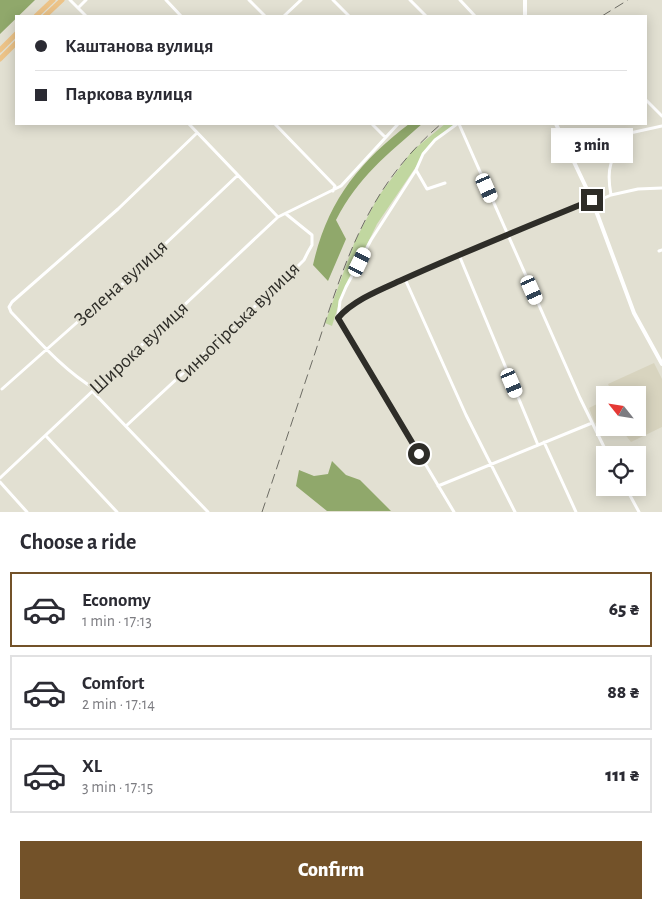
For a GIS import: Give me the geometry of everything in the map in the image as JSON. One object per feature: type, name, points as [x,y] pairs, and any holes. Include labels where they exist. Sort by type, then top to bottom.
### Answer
[{"type":"highway","points":[[37,15],[53,0]]},
{"type":"highway","points":[[46,15],[62,0]]},
{"type":"highway","points":[[0,50],[15,35]]},
{"type":"highway","points":[[0,59],[15,44]]},
{"type":"street","points":[[70,0],[85,15]]},
{"type":"street","points":[[78,8],[86,0]]},
{"type":"street","points":[[166,0],[180,15]]},
{"type":"street","points":[[249,0],[264,15]]},
{"type":"street","points":[[285,15],[301,0]]},
{"type":"street","points":[[333,0],[348,15]]},
{"type":"street","points":[[410,0],[425,15]]},
{"type":"street","points":[[460,0],[474,15]]},
{"type":"street","points":[[525,0],[525,15]]},
{"type":"street","points":[[647,101],[662,116]]},
{"type":"street","points":[[190,125],[278,218]]},
{"type":"street","points":[[276,125],[335,186],[333,191]]},
{"type":"street","points":[[373,125],[385,137]]},
{"type":"street","name":"Широка вулиця","points":[[0,478],[278,218],[333,191],[348,180],[397,125]]},
{"type":"street","points":[[454,512],[338,318],[340,300],[346,287],[371,240],[416,170],[423,154],[449,128],[456,125]]},
{"type":"street","points":[[458,125],[604,446]]},
{"type":"street","points":[[556,125],[592,201],[631,305],[662,364]]},
{"type":"street","points":[[611,195],[608,175],[610,165],[630,133],[662,126]]},
{"type":"street","points":[[197,133],[118,209],[12,302],[9,307],[11,312],[47,349],[94,391],[208,512]]},
{"type":"street","points":[[416,170],[428,189],[444,183]]},
{"type":"street","name":"Зелена вулиця","points":[[2,389],[125,282],[238,175]]},
{"type":"street","points":[[338,318],[344,311],[405,279],[592,201],[638,189],[662,188]]},
{"type":"street","name":"Синьогірська вулиця","points":[[126,426],[304,260],[312,245],[312,235],[286,214]]},
{"type":"street","points":[[459,255],[538,445]]},
{"type":"street","points":[[405,279],[466,415],[515,512]]},
{"type":"street","points":[[438,486],[592,423]]},
{"type":"street","points":[[46,436],[117,512]]},
{"type":"street","points":[[544,442],[576,512]]},
{"type":"street","points":[[0,482],[27,512]]},
{"type":"street","points":[[630,496],[639,512]]},
{"type":"street","points":[[108,512],[113,507]]},
{"type":"shaded area","points":[[654,363],[662,379],[662,427],[646,435],[646,386],[609,386],[608,384]]},
{"type":"shaded area","points":[[596,404],[595,423],[589,408]]},
{"type":"shaded area","points":[[626,436],[643,436],[631,442]]},
{"type":"green space","points":[[0,0],[35,0],[20,15],[15,15],[15,19],[0,34]]},
{"type":"green space","points":[[408,125],[421,125],[364,179],[336,220],[346,239],[328,281],[313,265],[327,222],[336,203],[360,169],[391,138]]},
{"type":"green space","points":[[444,125],[455,125],[430,146],[377,224],[341,297],[332,326],[325,323],[355,241],[378,197],[412,151]]},
{"type":"green space","points":[[332,461],[346,475],[360,480],[391,511],[327,511],[296,486],[299,470],[314,476],[328,474]]},
{"type":"railway","points":[[604,15],[628,0]]},
{"type":"railway","points":[[262,512],[337,288],[361,228],[394,174],[415,148],[440,125]]},
{"type":"route","points":[[419,454],[340,325],[338,318],[344,311],[388,286],[438,263],[592,200]]}]
